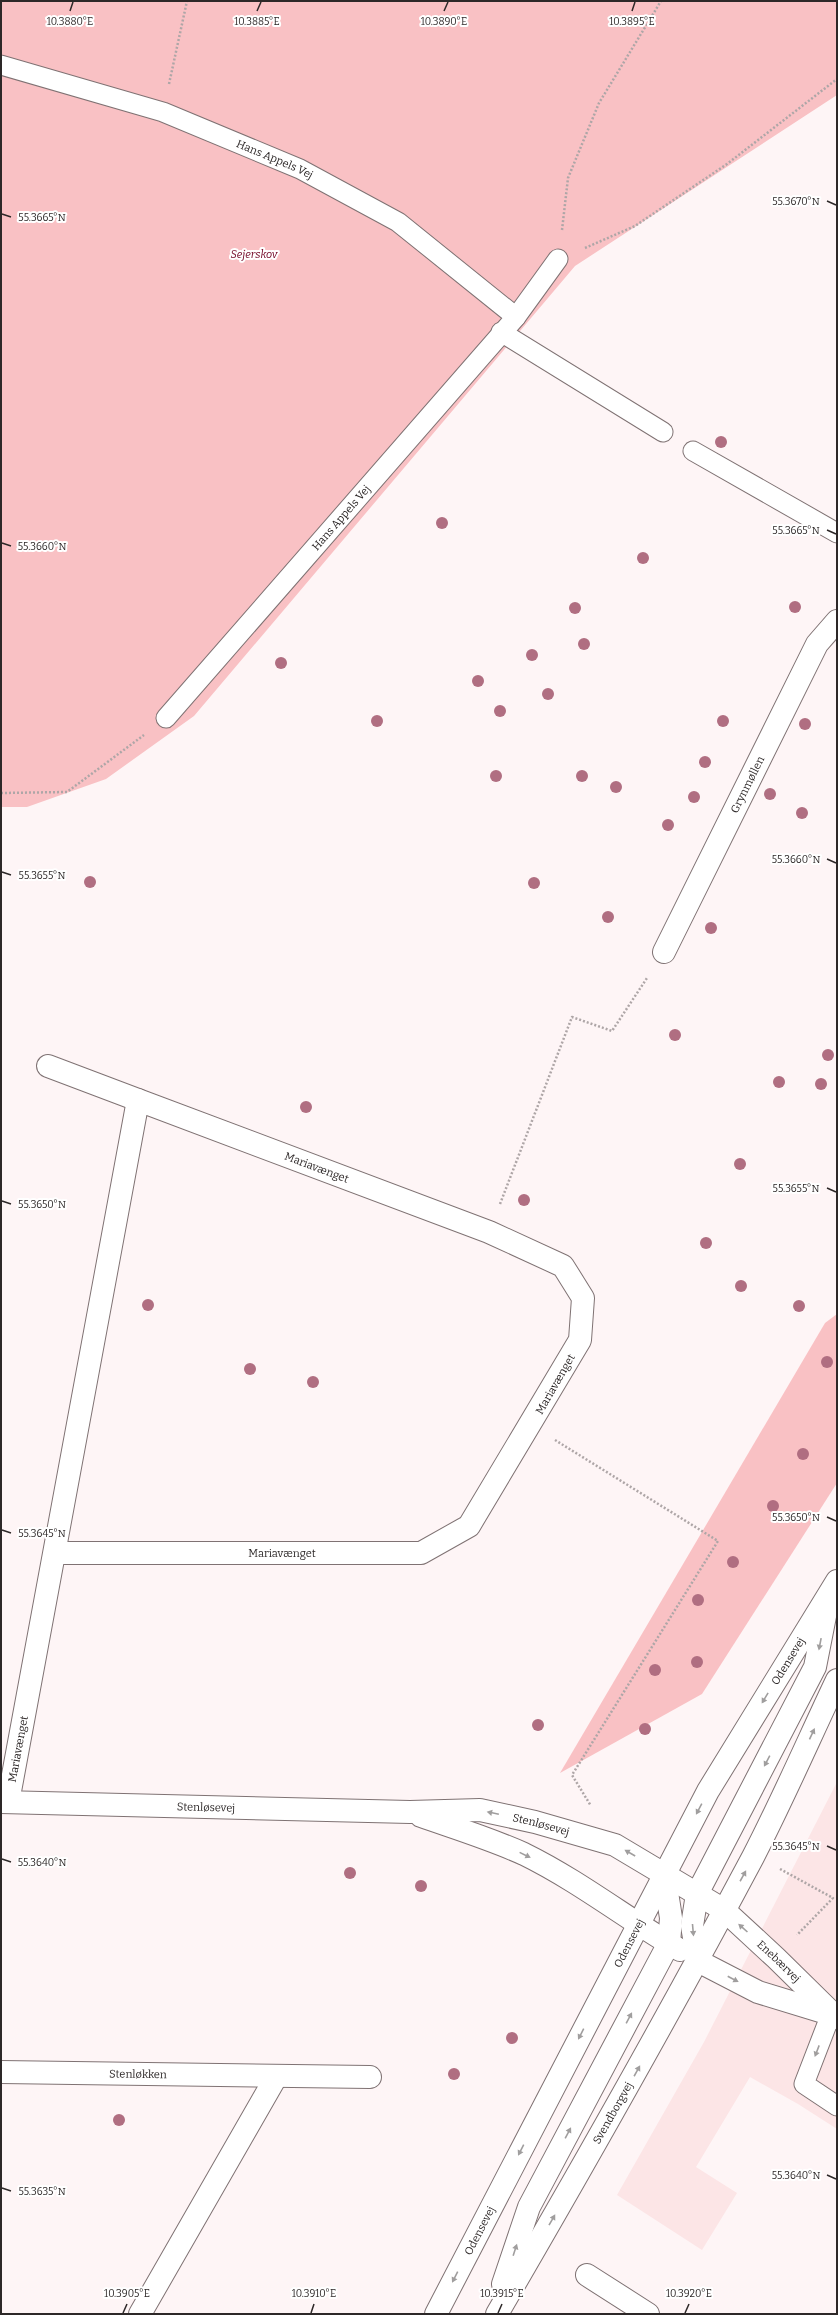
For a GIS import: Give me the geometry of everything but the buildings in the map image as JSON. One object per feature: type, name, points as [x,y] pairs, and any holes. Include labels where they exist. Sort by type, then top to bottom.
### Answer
[{"type":"street","name":"Grynmøllen","points":[[664,952],[817,644],[837,621]]},
{"type":"street","name":"Mariavænget","points":[[48,1066],[489,1232],[563,1266],[583,1298],[580,1340],[531,1425],[469,1526],[421,1553],[55,1553]]},
{"type":"street","name":"Mariavænget","points":[[5,1802],[55,1553],[138,1100]]},
{"type":"street","name":"Odensevej","points":[[436,2314],[664,1873],[708,1791],[834,1586]]},
{"type":"street","points":[[834,1586],[816,1667],[697,1894],[692,1926],[698,1961],[758,1992],[834,2016]]},
{"type":"street","points":[[724,1910],[754,1855],[837,1680]]},
{"type":"street","name":"Stenløsevej","points":[[5,1802],[410,1812],[480,1810],[535,1822],[615,1844],[697,1894]]},
{"type":"street","name":"Stenløsevej","points":[[410,1812],[523,1854],[592,1892],[638,1925],[698,1961]]},
{"type":"street","points":[[494,2314],[529,2208],[669,1943],[671,1918],[664,1873]]},
{"type":"street","name":"Enebærvej","points":[[697,1894],[724,1910],[776,1958],[834,2016]]},
{"type":"street","name":"Svendborgvej","points":[[497,2314],[607,2126],[698,1961],[724,1910]]},
{"type":"street","name":"Stenløkken","points":[[1,2072],[276,2077],[370,2077]]},
{"type":"street","points":[[140,2314],[276,2077]]},
{"type":"street","points":[[587,2275],[648,2314]]},
{"type":"lane","name":"Hans Appels Vej","points":[[1,65],[163,112],[300,169],[398,222],[516,317]]},
{"type":"lane","name":"Hans Appels Vej","points":[[166,718],[516,317],[558,259]]},
{"type":"lane","points":[[502,332],[663,432]]},
{"type":"lane","points":[[693,451],[837,533]]},
{"type":"lane","points":[[834,2016],[804,2084],[837,2106]]},
{"type":"path","points":[[163,112],[187,1]]},
{"type":"path","points":[[558,259],[568,178],[599,103],[661,1]]},
{"type":"path","points":[[558,259],[635,226],[727,164],[837,80]]},
{"type":"path","points":[[1,794],[67,792],[166,718]]},
{"type":"path","points":[[489,1232],[572,1017],[612,1032],[664,952]]},
{"type":"path","points":[[531,1425],[718,1541],[572,1775],[615,1844]]},
{"type":"path","points":[[754,1855],[832,1898],[804,1930],[783,1945],[776,1958]]},
{"type":"shaded area","points":[[837,1782],[837,2129],[798,2104],[750,2077],[696,2167],[737,2193],[702,2250],[617,2195],[704,2042]]},
{"type":"green space","name":"Sejerskov","points":[[1,1],[837,1],[837,95],[575,266],[194,716],[106,779],[27,807],[1,807]]},
{"type":"green space","points":[[837,1314],[837,1483],[702,1694],[560,1773],[825,1323]]}]
